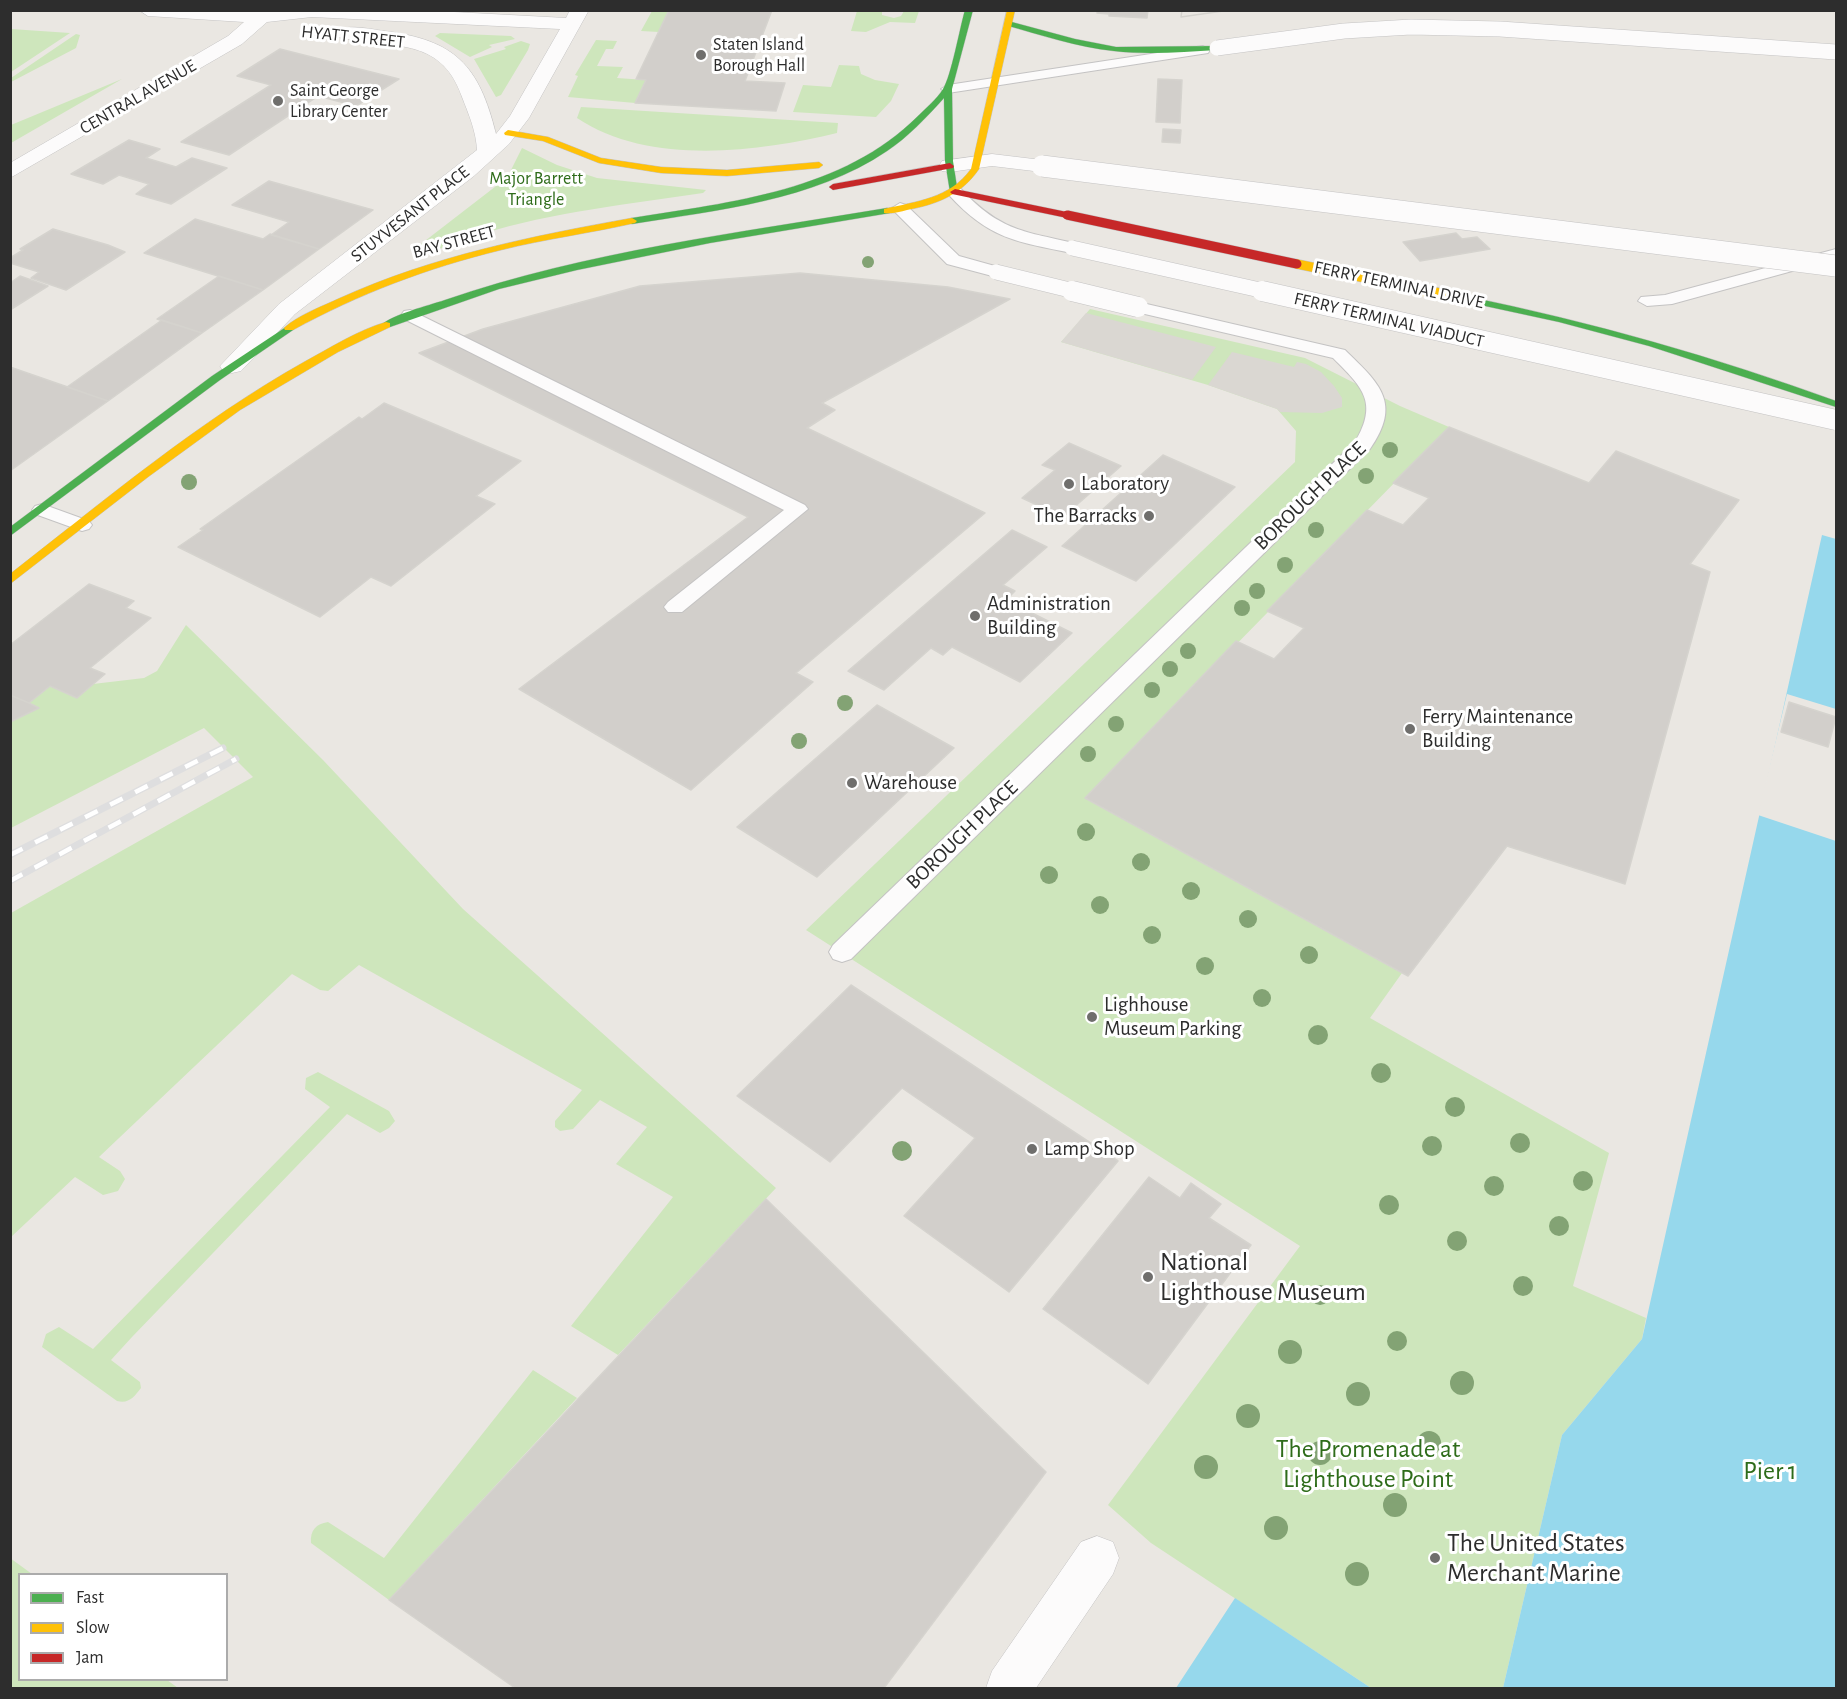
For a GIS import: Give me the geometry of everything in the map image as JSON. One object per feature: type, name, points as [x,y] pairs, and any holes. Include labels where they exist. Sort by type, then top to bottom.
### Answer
[{"type":"main road","points":[[955,192],[950,166],[948,89],[969,10]]},
{"type":"main road","points":[[10,580],[201,433],[279,380],[316,358],[410,315],[479,290],[547,273],[900,208],[955,192],[968,183],[977,161],[1009,16],[1069,40],[1110,48],[1144,50],[1217,48]]},
{"type":"main road","name":"BAY STREET","points":[[10,533],[262,343],[312,314],[368,288],[420,269],[538,239],[789,190],[837,174],[869,159],[910,129],[934,107],[948,89]]},
{"type":"main road","points":[[508,133],[535,136],[608,162],[673,171],[747,172],[869,159]]},
{"type":"main road","points":[[789,190],[849,187],[950,166]]},
{"type":"main road","name":"FERRY TERMINAL DRIVE","points":[[955,192],[1542,314],[1649,341],[1783,383],[1836,404]]},
{"type":"street","name":"HYATT STREET","points":[[148,10],[261,17],[312,11],[576,17]]},
{"type":"street","name":"HYATT STREET","points":[[261,17],[291,30],[302,31]]},
{"type":"street","name":"CENTRAL AVENUE","points":[[10,172],[235,40],[261,17]]},
{"type":"street","name":"STUYVESANT PLACE","points":[[232,366],[287,309],[488,152],[508,133],[576,17]]},
{"type":"street","name":"HYATT STREET","points":[[326,32],[410,42],[435,50],[450,60],[462,72],[480,112],[488,152]]},
{"type":"street","points":[[950,166],[977,161],[1042,166],[1836,266]]},
{"type":"street","points":[[1009,1689],[1097,1558]]},
{"type":"lane","points":[[948,89],[1106,67],[1217,48],[1344,31],[1411,27],[1500,29],[1836,52]]},
{"type":"lane","name":"FERRY TERMINAL VIADUCT","points":[[955,192],[976,214],[995,227],[1072,248],[1836,420]]},
{"type":"lane","name":"BOROUGH PLACE","points":[[842,952],[1364,445],[1374,431],[1378,416],[1371,389],[1339,354],[1138,307],[953,260],[900,208]]},
{"type":"lane","points":[[1647,301],[1666,300],[1836,254]]},
{"type":"lane","points":[[410,315],[798,508],[675,608]]},
{"type":"lane","points":[[42,510],[82,525]]},
{"type":"green space","points":[[652,11],[668,12],[659,32],[641,31]]},
{"type":"green space","points":[[857,11],[882,11],[882,15],[894,18],[901,16],[904,11],[919,11],[915,23],[890,22],[866,32],[851,31]]},
{"type":"green space","points":[[11,29],[70,33],[11,72]]},
{"type":"green space","points":[[440,33],[511,36],[515,39],[489,45],[492,47],[470,57],[435,36]]},
{"type":"green space","points":[[76,34],[80,35],[76,48],[11,82],[11,78]]},
{"type":"green space","points":[[596,40],[617,41],[613,49],[606,49],[597,66],[623,67],[617,78],[646,80],[635,103],[568,97],[578,76],[575,75]]},
{"type":"green space","points":[[521,41],[530,44],[528,50],[501,95],[496,97],[474,59],[506,49],[504,47]]},
{"type":"green space","points":[[839,65],[859,66],[861,74],[875,80],[899,84],[891,101],[876,117],[793,112],[803,85],[831,87]]},
{"type":"green space","points":[[122,79],[11,143],[11,125]]},
{"type":"green space","points":[[581,107],[838,123],[837,133],[806,140],[739,149],[704,151],[670,149],[637,143],[605,133],[577,118]]},
{"type":"green space","name":"Major Barrett Triangle","points":[[522,148],[557,165],[597,178],[706,190],[703,193],[591,209],[536,220],[482,234],[439,249],[417,251],[421,244],[500,183],[510,172]]},
{"type":"green space","name":"The Promenade at Lighthouse Point","points":[[1090,309],[1305,358],[1400,406],[1449,427],[1086,798],[1402,973],[1370,1018],[1609,1153],[1573,1286],[1646,1318],[1642,1339],[1562,1435],[1503,1688],[1371,1688],[1151,1543],[1108,1505],[1300,1246],[806,930],[1295,462],[1296,431],[1277,409],[1208,385],[1061,342]]},
{"type":"green space","points":[[186,625],[323,760],[463,909],[776,1188],[618,1355],[571,1326],[673,1197],[616,1164],[647,1127],[600,1100],[573,1129],[560,1131],[555,1127],[555,1121],[582,1090],[359,965],[328,991],[320,990],[292,974],[99,1157],[120,1171],[125,1179],[118,1191],[103,1195],[75,1177],[11,1237],[11,913],[253,777],[204,728],[11,828],[11,722],[38,708],[29,703],[50,686],[77,697],[93,684],[144,678],[157,671]]},
{"type":"green space","points":[[318,1072],[389,1111],[395,1121],[380,1133],[347,1114],[132,1337],[111,1360],[140,1382],[141,1388],[133,1397],[125,1402],[117,1401],[42,1347],[46,1334],[59,1327],[93,1349],[330,1107],[305,1089],[306,1078]]},
{"type":"green space","points":[[533,1370],[577,1398],[389,1600],[311,1543],[315,1528],[328,1522],[384,1558]]},
{"type":"green space","points":[[10,1558],[31,1573],[18,1573],[18,1681],[168,1681],[178,1688],[11,1688]]},
{"type":"shaded area","points":[[1086,313],[1216,347],[1192,380],[1061,342]]},
{"type":"shaded area","points":[[1232,352],[1294,367],[1297,362],[1306,364],[1321,372],[1334,386],[1342,398],[1342,407],[1322,413],[1280,412],[1208,385]]},
{"type":"water","points":[[1822,535],[1836,539],[1836,1688],[1503,1688],[1562,1435],[1642,1339]]},
{"type":"water","points":[[1235,1598],[1371,1688],[1176,1688]]},
{"type":"pier","points":[[1787,694],[1836,709],[1836,841],[1758,815]]},
{"type":"building","name":"Staten Island Borough Hall","points":[[669,10],[772,10],[745,81],[785,83],[776,111],[635,103],[646,80],[636,79]]},
{"type":"building","points":[[1098,10],[1148,10],[1147,18],[1109,16],[1109,14],[1097,13]]},
{"type":"building","points":[[1182,10],[1230,10],[1181,17]]},
{"type":"building","points":[[1182,10],[1230,10],[1181,17]]},
{"type":"building","name":"Saint George Library Center","points":[[280,49],[399,79],[356,106],[318,96],[229,155],[181,142],[271,85],[237,76]]},
{"type":"building","points":[[1158,79],[1182,80],[1180,123],[1156,122]]},
{"type":"building","points":[[1163,129],[1181,130],[1180,143],[1162,142]]},
{"type":"building","points":[[129,140],[160,149],[146,158],[176,167],[192,158],[227,168],[171,204],[136,194],[149,184],[119,175],[103,184],[71,174]]},
{"type":"building","points":[[269,181],[373,210],[319,249],[271,235],[289,222],[232,205]]},
{"type":"building","points":[[195,219],[263,239],[270,234],[319,249],[263,290],[144,253]]},
{"type":"building","points":[[53,229],[125,252],[66,290],[31,278],[39,272],[10,263],[10,258],[23,250],[20,249]]},
{"type":"building","points":[[1456,233],[1462,239],[1477,237],[1490,249],[1420,261],[1403,242]]},
{"type":"building","points":[[800,273],[948,287],[1010,299],[822,403],[835,410],[807,428],[985,513],[796,673],[813,682],[691,790],[519,689],[748,517],[419,353],[483,329],[640,286]]},
{"type":"building","points":[[20,276],[48,286],[10,310],[10,283]]},
{"type":"building","points":[[219,276],[263,290],[202,333],[157,319]]},
{"type":"building","points":[[162,320],[202,333],[108,401],[67,387]]},
{"type":"building","points":[[10,367],[108,401],[10,471]]},
{"type":"building","points":[[384,403],[521,461],[476,496],[495,504],[391,586],[371,577],[320,617],[178,547],[359,417],[362,419]]},
{"type":"building","name":"Ferry Maintenance Building","points":[[1449,427],[1589,483],[1616,451],[1739,500],[1690,564],[1710,572],[1625,884],[1507,846],[1408,976],[1085,798],[1236,641],[1274,659],[1304,628],[1267,611],[1367,510],[1403,525],[1429,498],[1393,483]]},
{"type":"building","name":"Laboratory","points":[[1069,443],[1121,466],[1063,517],[1022,498],[1055,470],[1042,465]]},
{"type":"building","name":"The Barracks","points":[[1163,455],[1235,487],[1136,581],[1062,546]]},
{"type":"building","name":"Administration Building","points":[[1012,530],[1047,547],[1003,585],[1015,591],[1006,600],[1072,633],[1020,682],[952,647],[943,655],[931,648],[884,690],[848,671]]},
{"type":"building","points":[[89,584],[134,601],[126,608],[151,618],[90,668],[105,674],[77,698],[50,686],[29,703],[10,695],[10,645]]},
{"type":"building","points":[[10,695],[29,703],[39,708],[10,722]]},
{"type":"building","points":[[1789,702],[1836,717],[1828,747],[1781,732]]},
{"type":"building","name":"Warehouse","points":[[877,705],[954,748],[817,877],[737,827]]},
{"type":"building","name":"Lamp Shop","points":[[851,985],[1118,1161],[1009,1292],[904,1216],[975,1138],[902,1088],[830,1162],[737,1096]]},
{"type":"building","name":"National Lighthouse Museum","points":[[1149,1177],[1180,1198],[1191,1183],[1221,1204],[1209,1218],[1251,1245],[1148,1384],[1043,1309]]},
{"type":"building","points":[[766,1199],[1046,1472],[884,1688],[515,1688],[389,1600]]},
{"type":"railway","points":[[10,855],[223,748]]},
{"type":"railway","points":[[10,881],[236,759]]},
{"type":"traffic: fast","points":[[955,192],[949,161],[948,89],[969,10]]},
{"type":"traffic: fast","points":[[1008,23],[1075,42],[1116,49],[1217,48]]},
{"type":"traffic: fast","points":[[632,221],[761,198],[792,190],[853,167],[881,151],[899,137],[948,89]]},
{"type":"traffic: fast","points":[[386,325],[440,305],[533,277],[621,257],[887,211]]},
{"type":"traffic: fast","points":[[1465,299],[1653,344],[1745,372],[1836,404]]},
{"type":"traffic: fast","points":[[10,533],[216,378],[289,328]]},
{"type":"traffic: slow","points":[[887,211],[925,204],[948,195],[967,180],[975,169],[1011,10]]},
{"type":"traffic: slow","points":[[508,133],[545,139],[599,160],[661,170],[727,173],[819,165]]},
{"type":"traffic: slow","points":[[289,328],[329,306],[412,272],[499,248],[632,221]]},
{"type":"traffic: slow","points":[[1297,264],[1465,299]]},
{"type":"traffic: slow","points":[[10,580],[190,440],[237,408],[334,350],[386,325]]},
{"type":"traffic: jam","points":[[833,187],[950,166]]},
{"type":"traffic: jam","points":[[955,192],[1067,215]]},
{"type":"traffic: jam","points":[[1067,215],[1297,264]]},
{"type":"place","name":"Staten Island Borough Hall","points":[[701,55]]},
{"type":"place","name":"Saint George Library Center","points":[[278,101]]},
{"type":"place","name":"Laboratory","points":[[1069,484]]},
{"type":"place","name":"The Barracks","points":[[1149,516]]},
{"type":"place","name":"Administration Building","points":[[975,616]]},
{"type":"place","name":"Ferry Maintenance Building","points":[[1410,729]]},
{"type":"place","name":"Warehouse","points":[[852,783]]},
{"type":"place","name":"Lighhouse Museum Parking","points":[[1092,1017]]},
{"type":"place","name":"Lamp Shop","points":[[1032,1149]]},
{"type":"place","name":"National Lighthouse Museum","points":[[1148,1277]]},
{"type":"place","name":"The United States Merchant Marine","points":[[1435,1558]]},
{"type":"park label","name":"Pier 1","points":[[1770,1471]]}]
